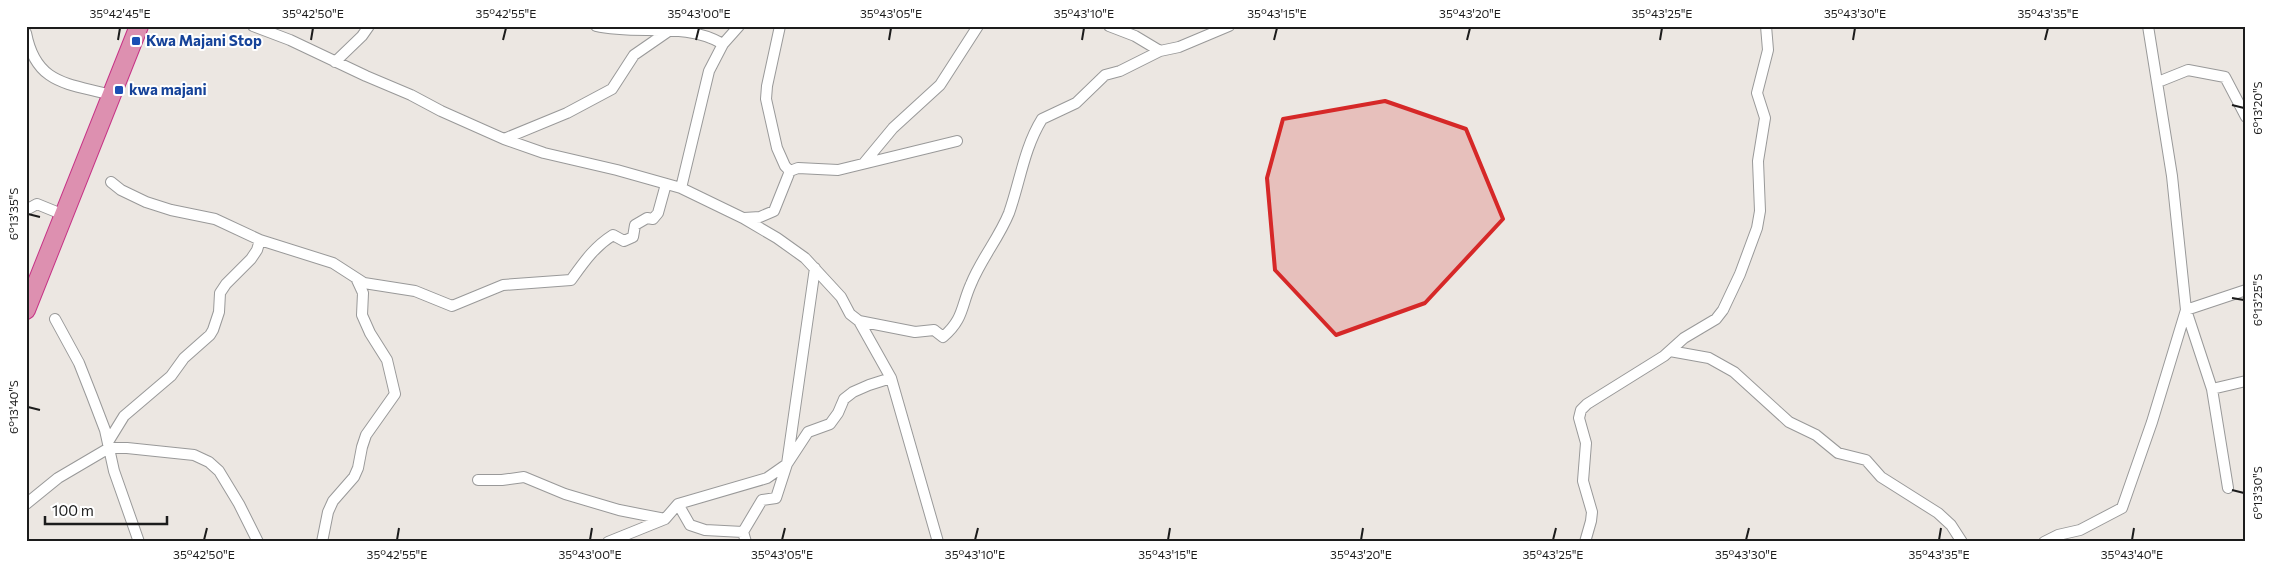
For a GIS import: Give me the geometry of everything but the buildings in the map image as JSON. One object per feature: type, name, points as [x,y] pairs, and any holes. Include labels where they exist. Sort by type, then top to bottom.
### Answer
[{"type":"highway","points":[[27,307],[138,26]]},
{"type":"street","points":[[253,26],[290,40],[504,139],[544,153],[681,188],[743,218],[777,238],[816,268],[841,297],[850,314],[859,321],[891,378],[938,542]]},
{"type":"street","points":[[335,62],[362,36],[369,26]]},
{"type":"street","points":[[596,26],[623,31],[674,28],[704,35],[723,44]]},
{"type":"street","points":[[681,188],[709,71],[723,44],[738,26]]},
{"type":"street","points":[[780,26],[766,99],[777,148],[785,166],[790,171]]},
{"type":"street","points":[[864,163],[893,128],[940,85],[978,26]]},
{"type":"street","points":[[1109,26],[1135,36],[1160,51]]},
{"type":"street","points":[[859,321],[915,332],[934,330],[943,337],[954,327],[971,283],[1005,221],[1021,167],[1042,119],[1076,104],[1105,75],[1120,71],[1160,51],[1179,47],[1230,26]]},
{"type":"street","points":[[1585,542],[1592,512],[1583,481],[1586,444],[1580,423],[1582,410],[1587,404],[1670,351],[1684,338],[1716,319],[1723,310],[1740,274],[1757,228],[1760,211],[1758,161],[1765,118],[1757,93],[1768,50],[1766,26]]},
{"type":"street","points":[[2148,26],[2172,176],[2186,310],[2212,388],[2228,488]]},
{"type":"street","points":[[504,139],[567,113],[612,89],[634,55],[674,28]]},
{"type":"street","points":[[26,33],[40,69],[53,79],[111,95]]},
{"type":"street","points":[[2158,82],[2188,70],[2225,77],[2246,117]]},
{"type":"street","points":[[743,218],[760,218],[774,211],[790,171],[798,168],[838,170],[957,141]]},
{"type":"street","points":[[111,182],[120,190],[146,202],[171,210],[215,218],[260,240],[333,263],[350,273],[357,280],[363,293],[362,315],[370,333],[387,360],[395,394],[366,435],[354,477],[333,501],[328,512],[322,542]]},
{"type":"street","points":[[357,280],[364,283],[415,291],[452,306],[503,285],[571,280],[588,255],[602,242],[613,235],[624,241],[633,237],[635,225],[647,218],[653,219],[658,213],[666,184]]},
{"type":"street","points":[[26,210],[37,204],[64,215]]},
{"type":"street","points":[[26,504],[58,478],[108,445],[124,416],[171,376],[184,358],[210,336],[217,318],[220,293],[258,250],[260,240]]},
{"type":"street","points":[[678,504],[690,525],[705,530],[744,537],[754,510],[762,500],[776,498],[786,464],[816,268]]},
{"type":"street","points":[[2186,310],[2246,290]]},
{"type":"street","points":[[2044,542],[2058,535],[2080,530],[2122,508],[2152,422],[2186,310]]},
{"type":"street","points":[[56,319],[79,362],[108,445],[138,542]]},
{"type":"street","points":[[1670,351],[1709,358],[1734,372],[1789,422],[1816,435],[1844,455],[1866,460],[1881,477],[1938,513],[1951,525],[1962,542]]},
{"type":"street","points":[[608,542],[665,519],[678,504],[758,482],[786,464],[808,432],[830,424],[838,414],[844,399],[869,385],[891,378]]},
{"type":"street","points":[[2212,388],[2246,381]]},
{"type":"street","points":[[108,445],[179,452],[194,455],[209,462],[220,471],[258,542]]},
{"type":"street","points":[[478,480],[502,480],[524,477],[565,494],[619,510],[665,519]]},
{"type":"highlighted area","points":[[1385,101],[1466,129],[1503,219],[1425,303],[1336,335],[1275,270],[1267,178],[1283,119]]},
{"type":"place","name":"Kwa Majani Stop","points":[[136,41]]},
{"type":"place","name":"kwa majani","points":[[119,90]]}]
